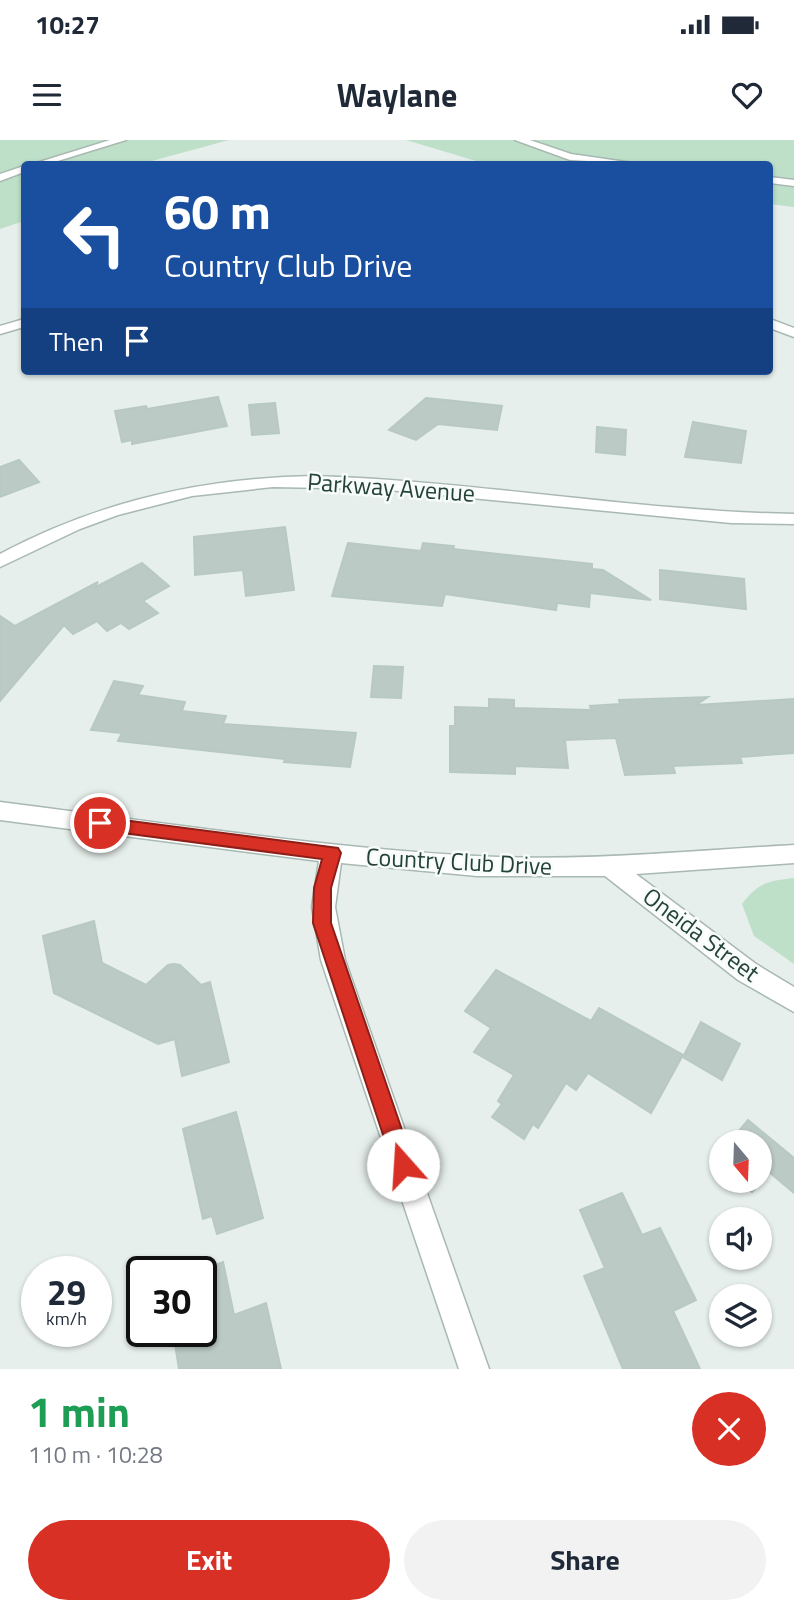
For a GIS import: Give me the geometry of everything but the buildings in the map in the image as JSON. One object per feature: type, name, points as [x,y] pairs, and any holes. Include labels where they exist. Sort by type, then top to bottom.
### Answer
[{"type":"street","points":[[0,330],[21,324]]},
{"type":"street","points":[[773,324],[794,333]]},
{"type":"street","name":"Parkway Avenue","points":[[0,561],[59,531],[140,502],[207,488],[277,481],[349,482],[731,518],[794,519]]},
{"type":"street","name":"Country Club Drive","points":[[0,811],[332,853],[477,866],[609,866],[794,854]]},
{"type":"street","points":[[332,853],[321,904],[326,936],[474,1369]]},
{"type":"street","name":"Oneida Street","points":[[609,866],[747,972],[794,1000]]},
{"type":"lane","points":[[48,161],[121,140]]},
{"type":"lane","points":[[520,140],[570,158],[602,161]]},
{"type":"lane","points":[[0,178],[21,170]]},
{"type":"lane","points":[[773,180],[794,183]]},
{"type":"green space","points":[[0,140],[229,140],[152,161],[21,161],[21,222],[0,229]]},
{"type":"green space","points":[[406,140],[794,140],[794,207],[773,204],[773,161],[476,161]]},
{"type":"green space","points":[[794,878],[794,964],[754,936],[742,904],[753,891],[765,884]]},
{"type":"route","points":[[100,823],[332,853],[323,888],[322,923],[332,960],[403,1165]]}]
